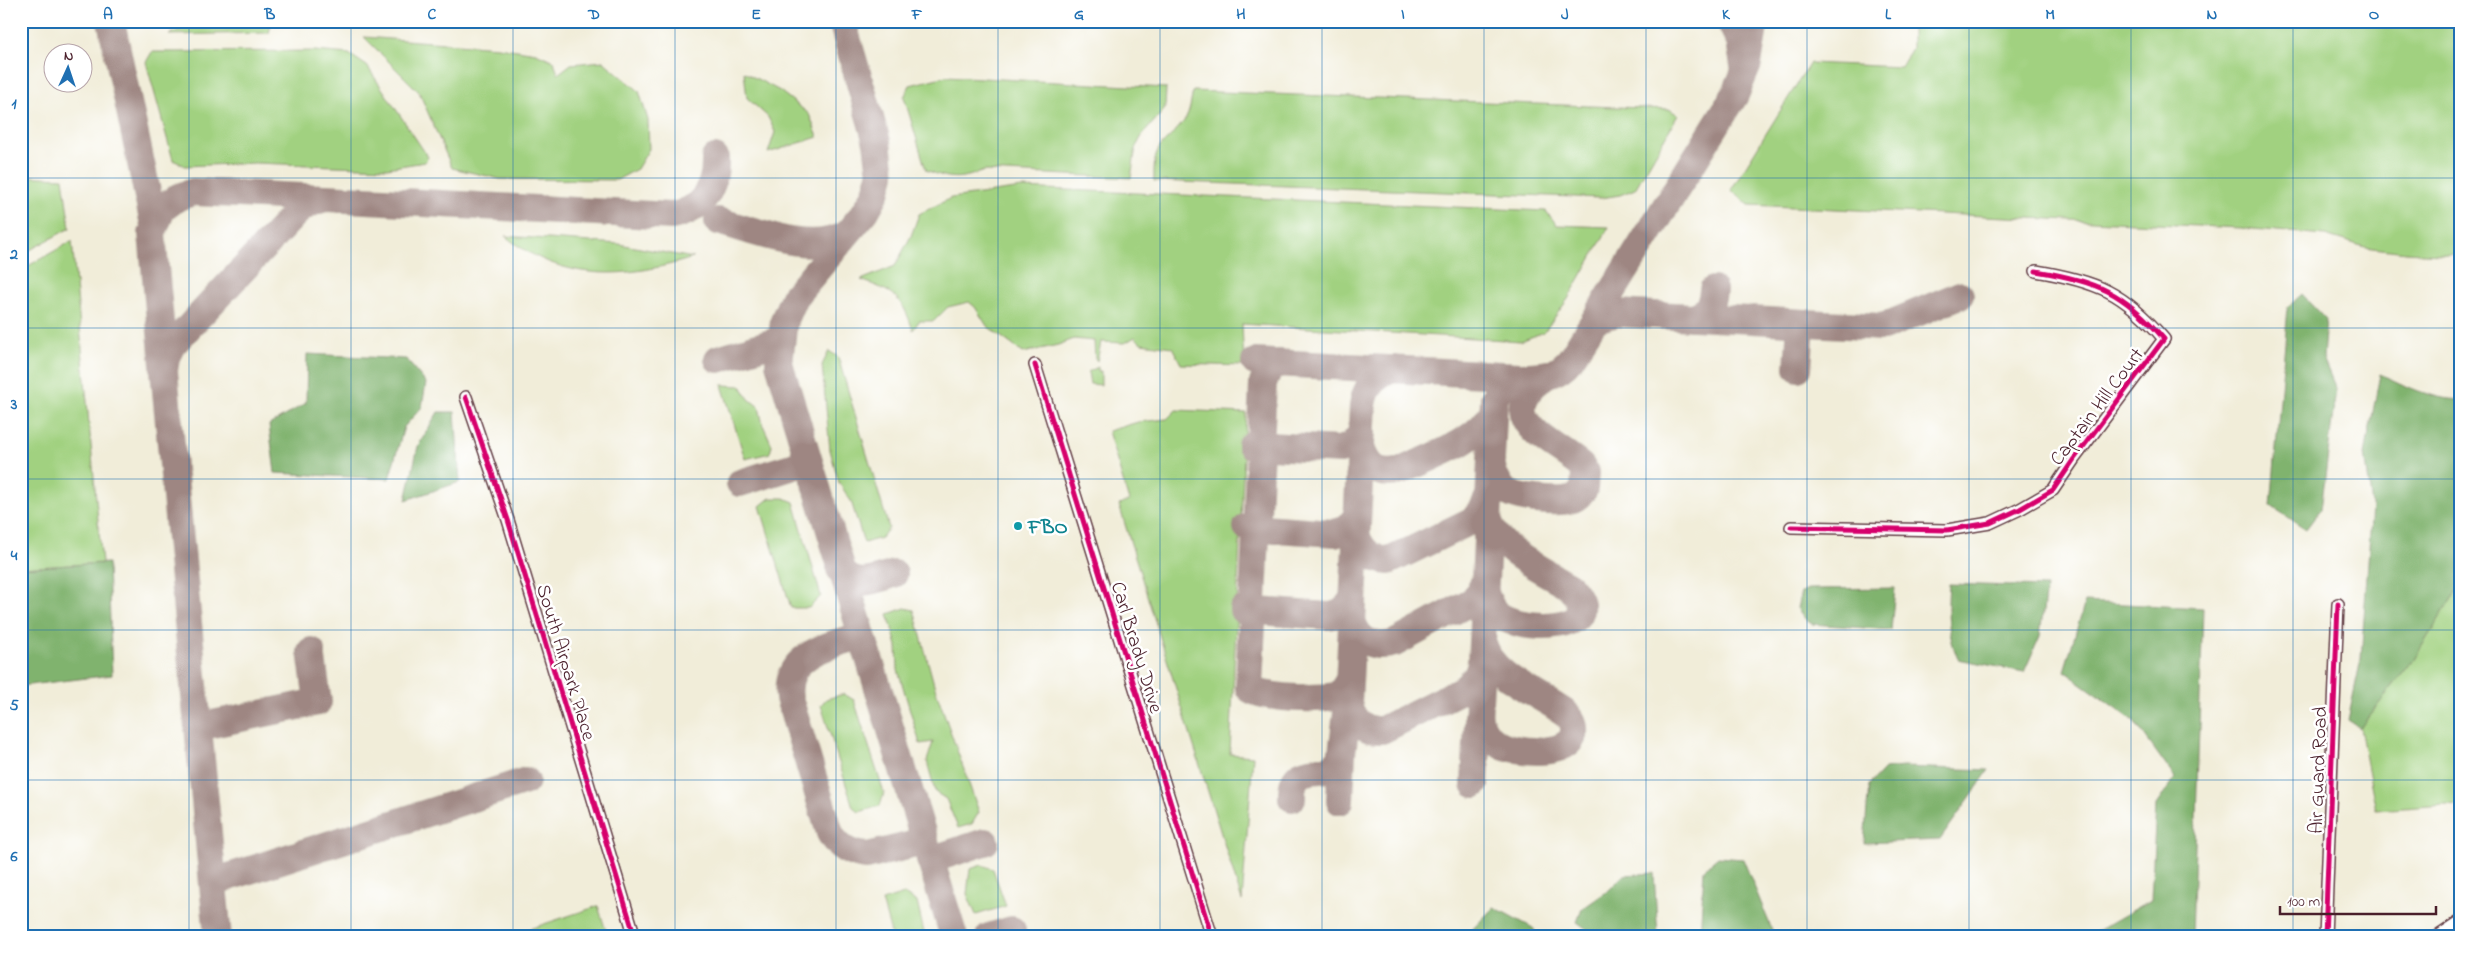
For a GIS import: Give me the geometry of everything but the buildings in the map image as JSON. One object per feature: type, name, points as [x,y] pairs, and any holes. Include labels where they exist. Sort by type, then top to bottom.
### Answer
[{"type":"street","name":"Captain Hill Court","points":[[1791,527],[1947,530],[1990,523],[2020,510],[2054,490],[2074,459],[2164,339],[2148,320],[2124,299],[2087,282],[2036,271]]},
{"type":"street","name":"Carl Brady Drive","points":[[1036,365],[1212,937]]},
{"type":"street","name":"South Airpark Place","points":[[466,396],[508,520],[635,937]]},
{"type":"street","name":"Air Guard Road","points":[[2325,937],[2338,604]]},
{"type":"street","points":[[2436,937],[2456,924],[2458,937]]},
{"type":"green space","points":[[200,21],[272,21],[269,33],[169,35]]},
{"type":"green space","points":[[1912,21],[2461,21],[2461,255],[2406,252],[2365,247],[2325,235],[2241,228],[1749,205],[1731,190],[1810,63],[1901,67],[1912,48]]},
{"type":"green space","points":[[364,37],[498,47],[536,53],[554,61],[558,74],[571,64],[603,61],[639,91],[648,120],[649,149],[637,169],[617,180],[500,179],[452,168],[419,92]]},
{"type":"green space","points":[[315,51],[349,54],[367,66],[428,157],[425,162],[387,168],[255,163],[185,166],[173,160],[146,62],[152,52]]},
{"type":"green space","points":[[744,72],[780,91],[809,114],[818,137],[768,153],[775,132],[768,117],[747,98]]},
{"type":"green space","points":[[946,76],[1166,88],[1165,109],[1143,134],[1136,147],[1131,178],[984,171],[955,178],[942,176],[926,170],[904,97],[910,85]]},
{"type":"green space","points":[[1193,91],[1669,109],[1678,115],[1635,189],[1620,195],[1601,198],[1154,181],[1155,158],[1158,151],[1186,118]]},
{"type":"green space","points":[[21,176],[63,178],[70,228],[21,255]]},
{"type":"green space","points":[[1022,188],[1546,211],[1557,225],[1609,227],[1568,299],[1544,332],[1521,341],[1242,324],[1244,366],[1181,364],[1172,347],[1141,343],[1135,337],[1125,343],[1101,342],[1097,361],[1095,358],[1094,341],[1074,339],[1058,345],[1023,353],[987,326],[975,307],[969,302],[948,307],[934,321],[919,321],[913,330],[905,309],[895,297],[882,288],[861,280],[895,266],[911,236],[919,214],[951,198]]},
{"type":"green space","points":[[505,236],[619,244],[693,258],[643,270],[619,273],[595,272],[572,269],[549,262],[527,251]]},
{"type":"green space","points":[[72,241],[102,563],[21,568],[21,270]]},
{"type":"green space","points":[[2302,294],[2326,319],[2323,358],[2336,389],[2321,509],[2306,529],[2271,506],[2288,307]]},
{"type":"green space","points":[[829,351],[838,357],[889,528],[881,538],[864,543],[851,501],[839,483],[830,450],[822,365]]},
{"type":"green space","points":[[307,354],[406,359],[426,383],[422,407],[404,427],[389,479],[275,473],[269,425],[306,403]]},
{"type":"green space","points":[[1098,367],[1098,371],[1101,371],[1101,385],[1090,384],[1088,372]]},
{"type":"green space","points":[[2380,374],[2429,394],[2461,400],[2461,584],[2413,660],[2360,728],[2348,720],[2361,659],[2372,506],[2365,454]]},
{"type":"green space","points":[[722,385],[741,386],[749,399],[759,407],[763,425],[772,445],[770,453],[745,459]]},
{"type":"green space","points":[[1176,410],[1246,413],[1230,754],[1253,756],[1242,901],[1119,505],[1129,501],[1108,431],[1138,422],[1167,419]]},
{"type":"green space","points":[[438,412],[455,412],[460,482],[406,500],[418,446]]},
{"type":"green space","points":[[770,498],[784,498],[794,502],[821,596],[809,608],[791,608],[760,506]]},
{"type":"green space","points":[[108,563],[112,675],[21,686],[21,568]]},
{"type":"green space","points":[[1949,584],[2046,587],[2040,636],[2024,672],[1958,659],[1954,649],[1949,622]]},
{"type":"green space","points":[[2461,584],[2461,806],[2445,805],[2376,810],[2360,728],[2413,660]]},
{"type":"green space","points":[[1895,588],[1891,630],[1812,624],[1806,620],[1797,608],[1801,592],[1808,589]]},
{"type":"green space","points":[[2085,602],[2203,608],[2192,937],[2086,937],[2151,900],[2156,805],[2175,778],[2134,721],[2064,671]]},
{"type":"green space","points":[[905,608],[914,610],[935,688],[979,812],[972,824],[958,828],[946,799],[935,792],[927,761],[933,742],[920,744],[898,670],[897,646],[888,614]]},
{"type":"green space","points":[[844,694],[854,700],[884,793],[880,806],[859,812],[853,807],[821,705],[826,699]]},
{"type":"green space","points":[[1903,767],[1989,770],[1940,840],[1864,843],[1869,785],[1884,769]]},
{"type":"green space","points":[[1718,857],[1743,859],[1775,937],[1700,937],[1704,869]]},
{"type":"green space","points":[[982,865],[993,869],[1006,906],[976,915],[967,894],[970,869]]},
{"type":"green space","points":[[1654,873],[1658,937],[1598,937],[1577,922],[1582,909],[1609,890],[1624,875]]},
{"type":"green space","points":[[904,894],[917,902],[925,937],[892,937],[882,901]]},
{"type":"green space","points":[[598,906],[608,937],[505,937]]},
{"type":"green space","points":[[1494,907],[1535,929],[1537,937],[1465,937]]},
{"type":"taxiway","points":[[111,21],[154,225]]},
{"type":"taxiway","points":[[842,21],[877,142],[881,175],[876,193],[866,211],[794,297],[784,320],[779,363],[954,937]]},
{"type":"taxiway","points":[[1730,21],[1740,42],[1744,65]]},
{"type":"taxiway","points":[[1255,362],[1520,376],[1542,375],[1555,372],[1571,358],[1735,95],[1748,64],[1755,21]]},
{"type":"taxiway","points":[[218,937],[164,371],[166,357],[172,345],[295,214],[317,200],[326,198],[672,216],[692,209],[706,196],[713,179],[715,158]]},
{"type":"taxiway","points":[[164,365],[152,234],[162,209],[178,197],[193,192],[325,198]]},
{"type":"taxiway","points":[[718,221],[783,240],[800,242],[816,243],[832,240],[846,234]]},
{"type":"taxiway","points":[[1693,317],[1702,313],[1708,307],[1713,290]]},
{"type":"taxiway","points":[[1596,319],[1617,313],[1883,327],[1960,295]]},
{"type":"taxiway","points":[[1798,368],[1801,323]]},
{"type":"taxiway","points":[[718,359],[771,343]]},
{"type":"taxiway","points":[[1279,363],[1269,369],[1263,383],[1249,688],[1255,692],[1279,697],[1321,698],[1340,694],[1349,680]]},
{"type":"taxiway","points":[[1340,801],[1342,753],[1348,704],[1363,405],[1366,393],[1372,383],[1381,375],[1393,369]]},
{"type":"taxiway","points":[[1475,784],[1494,399],[1504,383],[1520,376]]},
{"type":"taxiway","points":[[1491,462],[1495,477],[1501,487],[1510,493],[1527,499],[1558,501],[1573,499],[1584,489],[1585,472],[1581,466],[1542,438],[1531,428],[1524,417],[1523,405],[1529,391],[1544,376]]},
{"type":"taxiway","points":[[1361,447],[1367,460],[1375,469],[1387,473],[1401,471],[1439,454],[1466,439],[1487,422],[1493,411]]},
{"type":"taxiway","points":[[1251,445],[1340,450],[1351,446],[1362,433]]},
{"type":"taxiway","points":[[740,483],[807,462]]},
{"type":"taxiway","points":[[1356,535],[1364,550],[1372,556],[1389,561],[1473,520],[1482,510],[1489,496]]},
{"type":"taxiway","points":[[1247,527],[1335,533],[1347,529],[1357,516]]},
{"type":"taxiway","points":[[1484,590],[1489,604],[1494,611],[1520,624],[1556,625],[1570,621],[1579,613],[1579,602],[1569,586],[1511,550],[1493,531],[1488,520]]},
{"type":"taxiway","points":[[840,569],[852,579],[865,582],[894,574]]},
{"type":"taxiway","points":[[1352,621],[1359,634],[1368,642],[1380,645],[1395,643],[1474,600],[1485,581]]},
{"type":"taxiway","points":[[1243,610],[1329,616],[1344,610],[1353,598]]},
{"type":"taxiway","points":[[861,636],[835,643],[811,654],[793,671],[789,683],[789,698],[830,833],[836,842],[845,849],[855,854],[867,856],[924,842]]},
{"type":"taxiway","points":[[1478,716],[1480,723],[1491,739],[1515,749],[1544,751],[1557,748],[1568,743],[1573,735],[1572,720],[1553,705],[1522,687],[1502,672],[1487,655],[1482,644]]},
{"type":"taxiway","points":[[198,727],[318,702],[311,651]]},
{"type":"taxiway","points":[[1348,704],[1360,724],[1369,729],[1382,730],[1463,689],[1477,675],[1481,664]]},
{"type":"taxiway","points":[[1292,798],[1292,788],[1298,776],[1302,773],[1329,769],[1340,760],[1342,753]]},
{"type":"taxiway","points":[[213,882],[526,781]]},
{"type":"taxiway","points":[[930,860],[985,842]]},
{"type":"taxiway","points":[[989,937],[1012,930]]},
{"type":"cycle path","points":[[1791,527],[1947,530],[1990,523],[2020,509],[2053,490],[2164,339],[2136,310],[2108,291],[2076,279],[2036,271]]},
{"type":"cycle path","points":[[1035,365],[1212,937]]},
{"type":"cycle path","points":[[466,397],[508,520],[635,937]]},
{"type":"cycle path","points":[[2325,937],[2338,604]]},
{"type":"place","name":"FBO","points":[[1018,526]]}]
